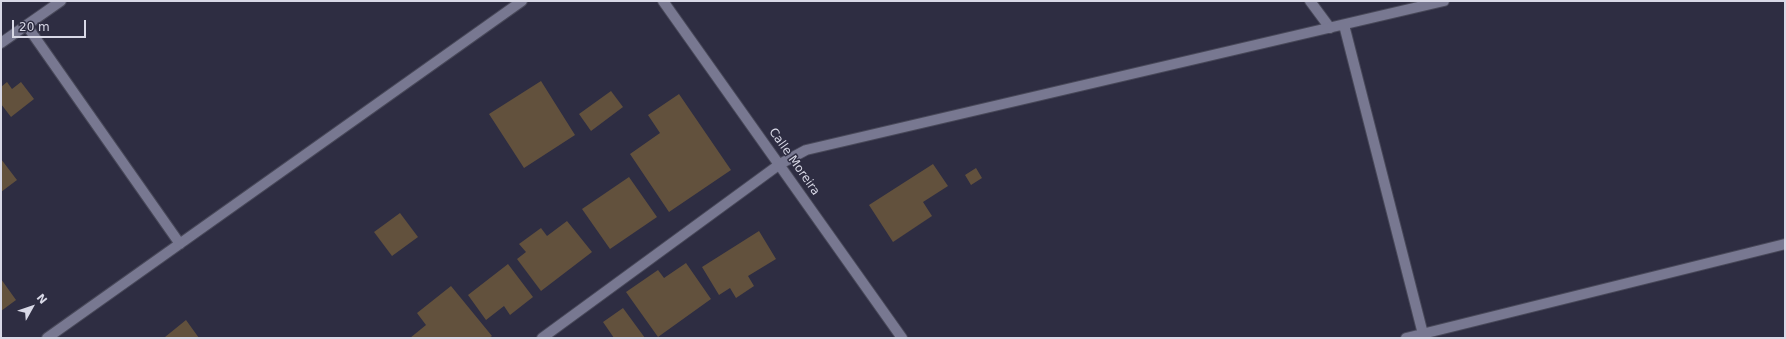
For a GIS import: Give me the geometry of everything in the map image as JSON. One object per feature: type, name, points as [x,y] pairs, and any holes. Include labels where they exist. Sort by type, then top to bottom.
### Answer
[{"type":"street","points":[[1,43],[62,1]]},
{"type":"street","points":[[47,338],[522,1]]},
{"type":"street","name":"Calle Moreira","points":[[663,1],[902,338]]},
{"type":"street","points":[[1310,1],[1330,28]]},
{"type":"street","points":[[542,338],[780,164],[806,150],[1444,1]]},
{"type":"street","points":[[1344,25],[1424,336]]},
{"type":"street","points":[[27,26],[180,244]]},
{"type":"street","points":[[1406,338],[1424,336],[1785,244]]},
{"type":"building","points":[[541,81],[575,135],[524,168],[489,114]]},
{"type":"building","points":[[7,82],[12,89],[21,82],[34,99],[11,117],[1,104],[1,87]]},
{"type":"building","points":[[611,91],[623,107],[591,131],[579,114]]},
{"type":"building","points":[[679,94],[731,170],[669,212],[630,154],[660,133],[648,115]]},
{"type":"building","points":[[1,159],[17,180],[1,192]]},
{"type":"building","points":[[933,164],[948,186],[923,202],[932,216],[893,242],[869,205]]},
{"type":"building","points":[[976,168],[982,178],[971,185],[965,175]]},
{"type":"building","points":[[629,177],[657,217],[610,249],[582,209]]},
{"type":"building","points":[[400,213],[418,237],[392,256],[374,232]]},
{"type":"building","points":[[567,221],[592,252],[541,291],[517,259],[526,252],[519,244],[541,228],[547,236]]},
{"type":"building","points":[[759,231],[776,259],[748,276],[754,286],[736,298],[730,288],[719,295],[702,267]]},
{"type":"building","points":[[686,263],[711,299],[658,337],[626,292],[658,270],[664,278]]},
{"type":"building","points":[[508,264],[533,297],[510,315],[504,306],[486,320],[468,295]]},
{"type":"building","points":[[1,279],[16,300],[1,311]]},
{"type":"building","points":[[451,286],[492,336],[489,338],[410,338],[426,325],[417,313]]},
{"type":"building","points":[[623,308],[645,338],[614,338],[603,322]]},
{"type":"building","points":[[186,320],[199,338],[165,337]]}]
